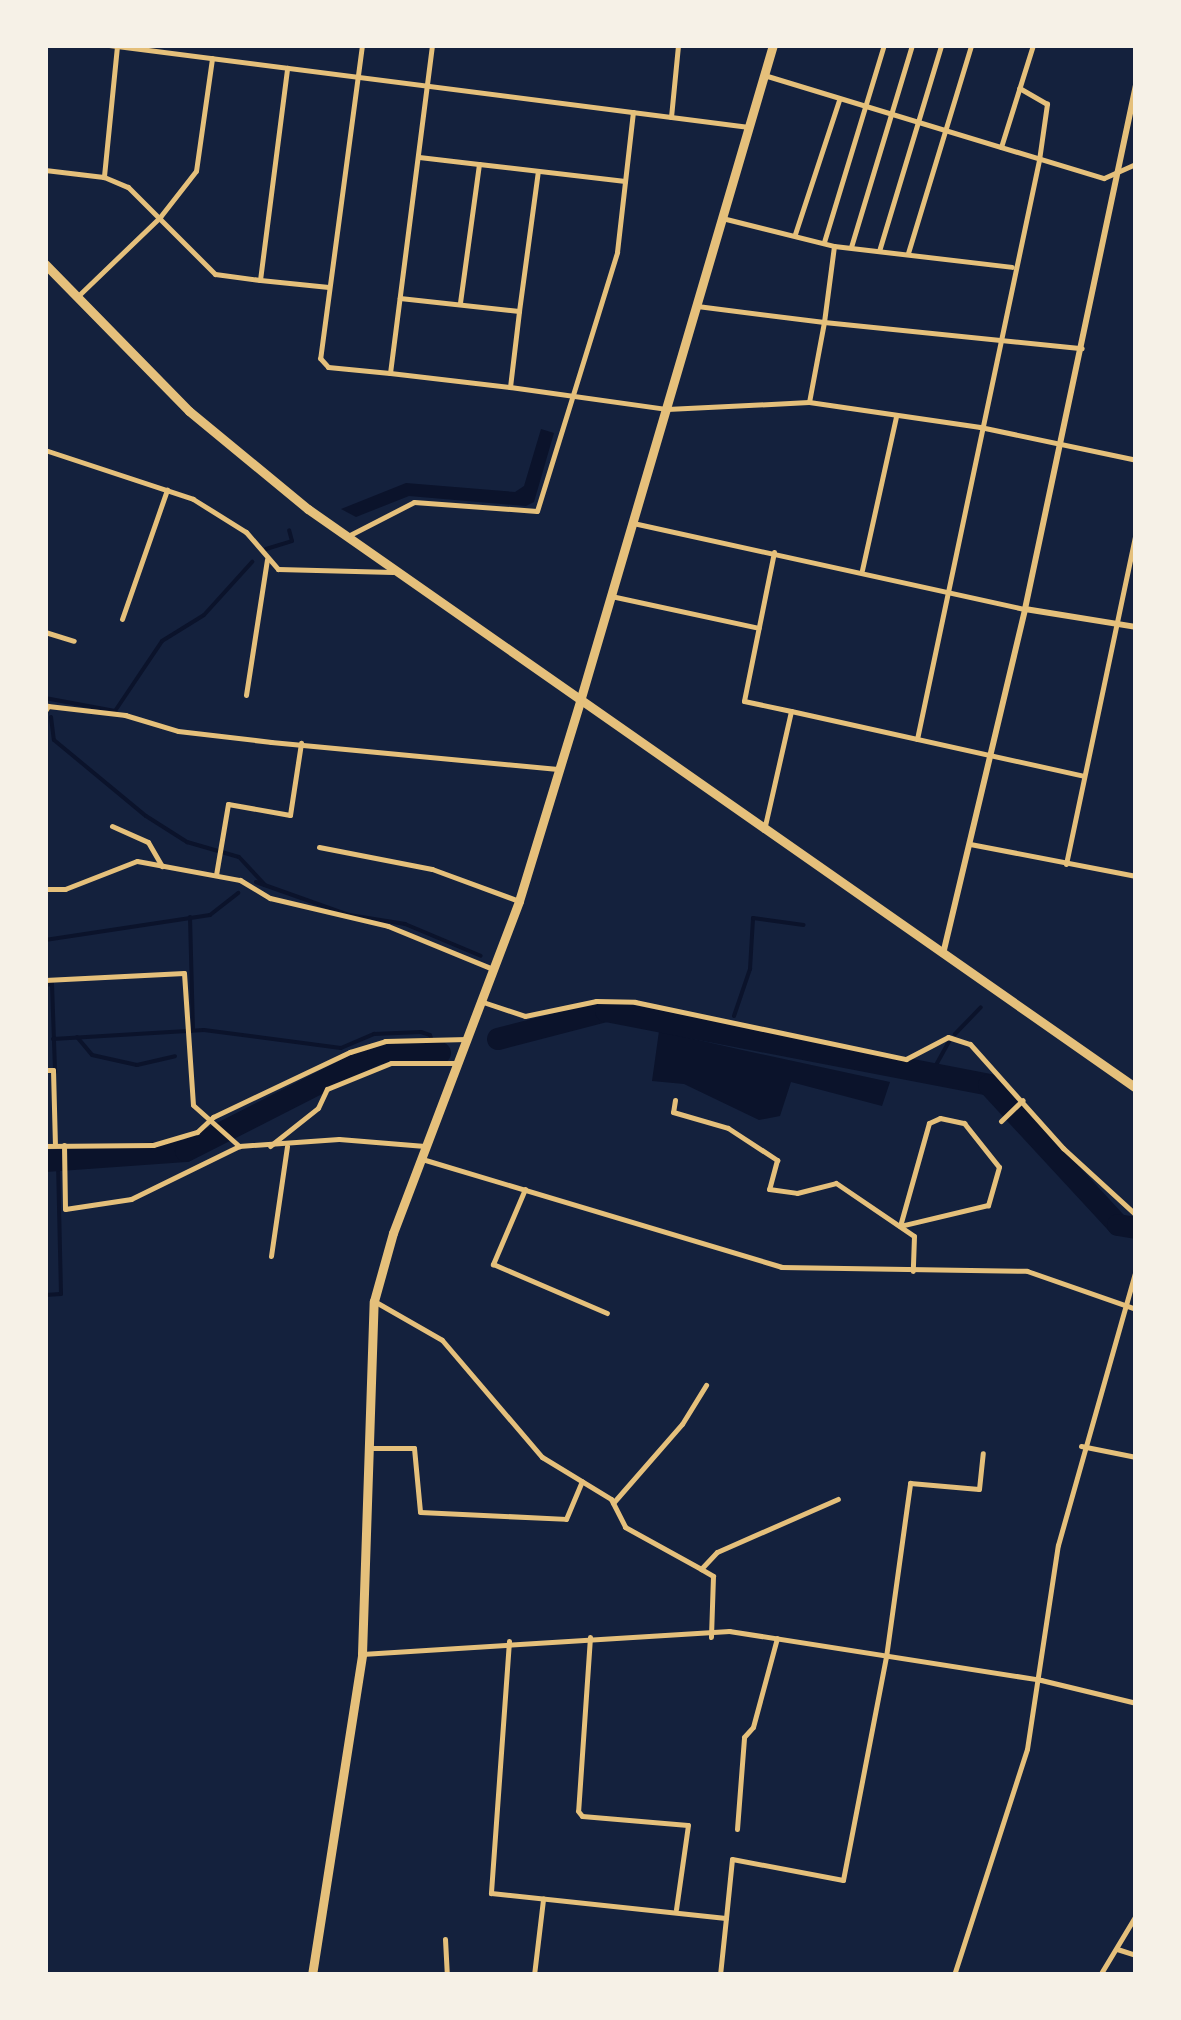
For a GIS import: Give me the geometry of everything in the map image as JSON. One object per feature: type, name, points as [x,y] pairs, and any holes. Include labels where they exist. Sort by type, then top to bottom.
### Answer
[{"type":"main road","points":[[312,1975],[362,1654],[374,1302],[422,1159],[519,902],[773,45]]},
{"type":"main road","points":[[45,264],[202,422],[346,537],[1136,1088]]},
{"type":"street","points":[[110,45],[748,127]]},
{"type":"street","points":[[362,45],[320,358],[328,367],[510,386],[667,409],[809,402],[1062,442],[1136,460]]},
{"type":"street","points":[[390,373],[432,45]]},
{"type":"street","points":[[671,117],[678,45]]},
{"type":"street","points":[[824,242],[884,45]]},
{"type":"street","points":[[851,248],[912,45]]},
{"type":"street","points":[[879,252],[942,45]]},
{"type":"street","points":[[908,254],[971,45]]},
{"type":"street","points":[[1001,147],[1032,45]]},
{"type":"street","points":[[104,177],[118,46]]},
{"type":"street","points":[[76,298],[160,217],[196,170],[212,58]]},
{"type":"street","points":[[260,280],[287,68]]},
{"type":"street","points":[[764,74],[890,116],[1104,178],[1136,164]]},
{"type":"street","points":[[943,954],[1025,609],[1136,84]]},
{"type":"street","points":[[918,739],[1012,267],[1039,160],[1046,104],[1019,88]]},
{"type":"street","points":[[795,235],[839,100]]},
{"type":"street","points":[[346,537],[414,502],[537,511],[616,252],[633,112]]},
{"type":"street","points":[[419,157],[626,181]]},
{"type":"street","points":[[460,305],[480,164]]},
{"type":"street","points":[[45,170],[104,177],[128,188],[214,274],[329,287]]},
{"type":"street","points":[[510,386],[538,171]]},
{"type":"street","points":[[722,218],[834,246],[1012,267]]},
{"type":"street","points":[[809,402],[834,246]]},
{"type":"street","points":[[400,298],[519,311]]},
{"type":"street","points":[[697,306],[997,342],[1082,348]]},
{"type":"street","points":[[862,571],[896,417]]},
{"type":"street","points":[[45,450],[194,498],[246,532],[278,570],[396,572]]},
{"type":"street","points":[[122,619],[167,490]]},
{"type":"street","points":[[632,523],[1025,609],[1136,627]]},
{"type":"street","points":[[1066,864],[1136,532]]},
{"type":"street","points":[[774,552],[744,701],[1084,776]]},
{"type":"street","points":[[246,695],[267,560]]},
{"type":"street","points":[[611,596],[759,628]]},
{"type":"street","points":[[45,632],[74,642]]},
{"type":"street","points":[[45,711],[48,706],[126,715],[178,731],[561,769]]},
{"type":"street","points":[[764,831],[791,711]]},
{"type":"street","points":[[216,876],[228,804],[290,815],[301,744]]},
{"type":"street","points":[[112,826],[148,842],[162,866]]},
{"type":"street","points":[[970,844],[1136,876]]},
{"type":"street","points":[[318,847],[432,869],[519,902]]},
{"type":"street","points":[[45,889],[65,889],[137,862],[162,866],[216,876],[352,922],[388,926],[495,969]]},
{"type":"street","points":[[45,980],[184,974],[193,1105],[213,1117],[239,1146]]},
{"type":"street","points":[[483,1002],[524,1016],[596,1000],[636,1002],[906,1059],[948,1037],[970,1044],[1115,1202],[1136,1216]]},
{"type":"street","points":[[45,1146],[153,1145],[198,1132],[213,1117],[350,1052],[385,1041],[469,1038]]},
{"type":"street","points":[[268,1148],[318,1108],[327,1089],[390,1063],[460,1062]]},
{"type":"street","points":[[45,1070],[52,1070],[55,1146]]},
{"type":"street","points":[[675,1100],[672,1112],[728,1128],[778,1160],[769,1190],[797,1193],[836,1183],[914,1236],[913,1271]]},
{"type":"street","points":[[1004,1119],[1021,1102]]},
{"type":"street","points":[[930,1122],[964,1123],[999,1167],[988,1205],[900,1226],[930,1122]]},
{"type":"street","points":[[64,1145],[66,1209],[131,1198],[239,1146],[268,1148],[339,1139],[427,1147]]},
{"type":"street","points":[[271,1256],[286,1146]]},
{"type":"street","points":[[422,1159],[781,1267],[1027,1271],[1136,1310]]},
{"type":"street","points":[[525,1188],[492,1264],[608,1313]]},
{"type":"street","points":[[954,1975],[1027,1748],[1041,1680],[1047,1604],[1082,1446],[1136,1270]]},
{"type":"street","points":[[374,1302],[442,1340],[542,1457],[613,1503],[625,1526],[713,1576],[711,1636]]},
{"type":"street","points":[[613,1503],[682,1424],[706,1385]]},
{"type":"street","points":[[1082,1446],[1136,1458]]},
{"type":"street","points":[[369,1448],[414,1448],[420,1512],[566,1520],[582,1481]]},
{"type":"street","points":[[720,1975],[732,1859],[843,1880],[886,1657],[910,1482],[979,1489],[983,1453]]},
{"type":"street","points":[[700,1569],[717,1552],[838,1500]]},
{"type":"street","points":[[362,1654],[590,1636],[711,1636],[729,1631],[1041,1680],[1136,1703]]},
{"type":"street","points":[[590,1636],[578,1811],[582,1816],[688,1824],[676,1908]]},
{"type":"street","points":[[736,1829],[744,1737],[754,1727],[777,1638]]},
{"type":"street","points":[[509,1641],[491,1892],[676,1908],[726,1918]]},
{"type":"street","points":[[534,1975],[543,1898]]},
{"type":"street","points":[[1100,1975],[1136,1915]]},
{"type":"street","points":[[446,1939],[447,1975]]},
{"type":"street","points":[[1117,1949],[1136,1955]]},
{"type":"water","points":[[541,429],[554,433],[534,502],[526,506],[409,496],[356,517],[341,509],[406,483],[515,492],[524,486]]},
{"type":"water","points":[[659,1031],[890,1082],[882,1106],[791,1082],[780,1116],[759,1120],[684,1084],[652,1081]]},
{"type":"waterway","points":[[266,549],[292,541],[289,530]]},
{"type":"waterway","points":[[45,698],[115,711],[162,641],[204,615],[252,562]]},
{"type":"waterway","points":[[51,717],[54,740],[146,816],[187,842],[239,857],[265,885]]},
{"type":"waterway","points":[[256,882],[349,915],[405,924],[481,956]]},
{"type":"waterway","points":[[45,940],[210,915],[238,893]]},
{"type":"waterway","points":[[190,917],[193,1028]]},
{"type":"waterway","points":[[734,1016],[750,969],[753,918],[804,925]]},
{"type":"waterway","points":[[45,985],[52,984],[55,1072]]},
{"type":"waterway","points":[[955,1034],[981,1007]]},
{"type":"waterway","points":[[498,1039],[606,1011],[989,1085],[1118,1225],[1136,1228]]},
{"type":"waterway","points":[[727,1035],[730,1028]]},
{"type":"waterway","points":[[53,1039],[204,1030],[341,1048],[374,1034],[421,1032],[430,1035],[436,1053]]},
{"type":"waterway","points":[[77,1037],[92,1055],[137,1065],[175,1056]]},
{"type":"waterway","points":[[931,1074],[949,1041]]},
{"type":"waterway","points":[[45,1161],[186,1151],[378,1053],[440,1053]]},
{"type":"waterway","points":[[45,1295],[61,1294],[58,1160]]}]
